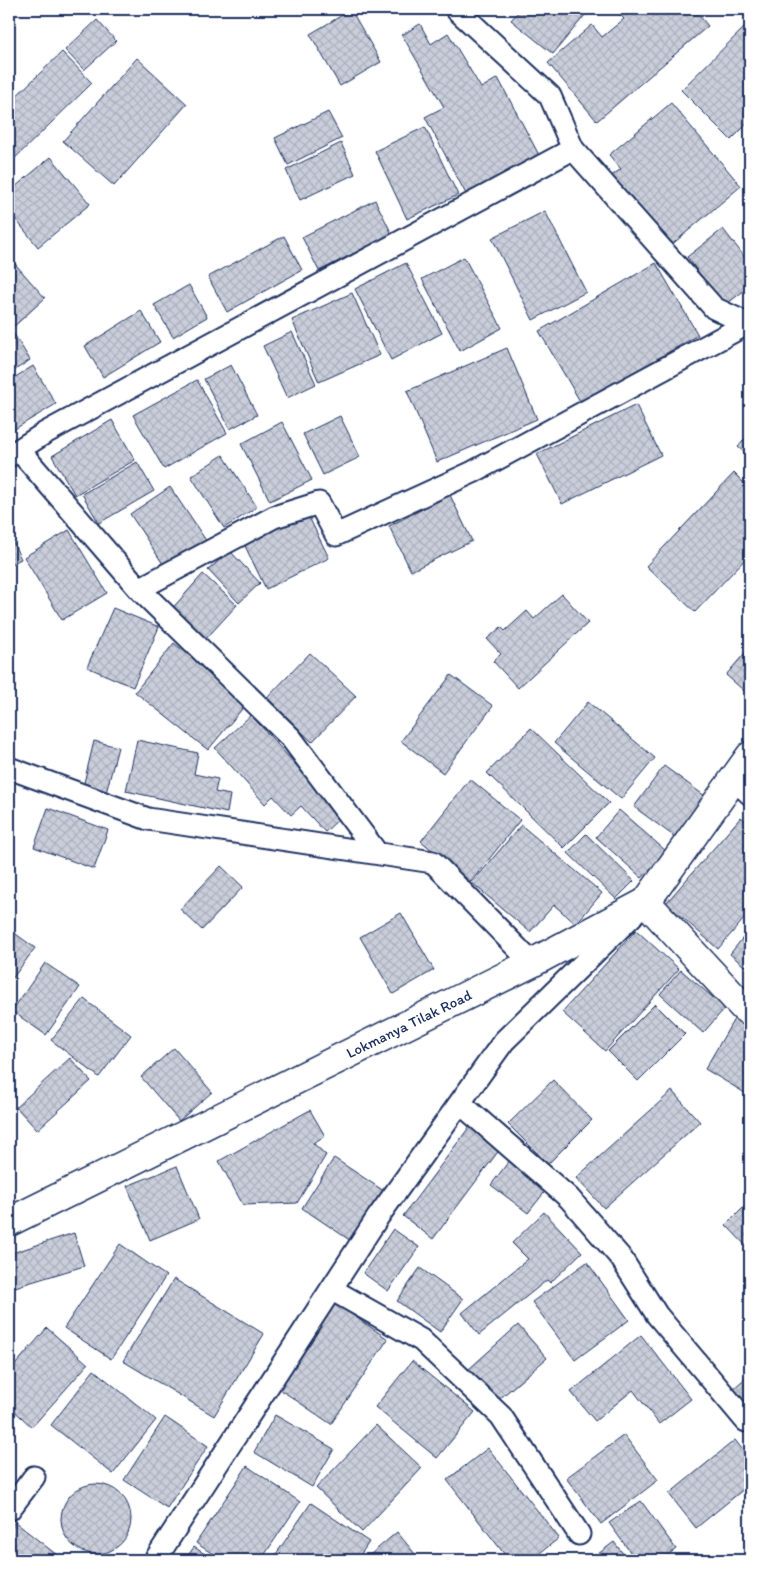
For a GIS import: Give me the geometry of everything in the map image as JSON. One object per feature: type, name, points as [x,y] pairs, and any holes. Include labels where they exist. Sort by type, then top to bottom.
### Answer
[{"type":"main road","name":"Lokmanya Tilak Road","points":[[9,1222],[532,963],[646,902],[742,787],[750,756]]},
{"type":"main road","points":[[646,902],[743,1007],[750,1012]]},
{"type":"street","points":[[456,9],[550,96],[573,149],[714,308],[749,325]]},
{"type":"street","points":[[377,853],[292,738],[139,590],[14,453],[54,428],[573,149]]},
{"type":"street","points":[[139,590],[274,517],[319,503],[336,535],[473,472],[749,325]]},
{"type":"street","points":[[9,768],[148,819],[433,862],[532,963]]},
{"type":"street","points":[[155,1560],[378,1216],[504,1041],[646,902]]},
{"type":"street","points":[[460,1103],[569,1198],[621,1258],[657,1315],[746,1421]]},
{"type":"street","points":[[331,1289],[421,1340],[501,1416],[579,1534]]},
{"type":"street","points":[[9,1510],[34,1477]]},
{"type":"building","points":[[521,9],[590,9],[553,54],[511,20]]},
{"type":"building","points":[[615,9],[694,9],[708,26],[597,121],[548,63],[592,25],[602,37],[624,19]]},
{"type":"building","points":[[351,10],[381,62],[340,86],[310,34]]},
{"type":"building","points":[[97,20],[116,41],[84,70],[65,50]]},
{"type":"building","points":[[750,22],[750,121],[731,140],[681,90]]},
{"type":"building","points":[[420,24],[431,44],[448,33],[481,88],[498,78],[539,155],[466,194],[425,117],[444,107],[402,35]]},
{"type":"building","points":[[62,52],[92,83],[9,164],[9,103]]},
{"type":"building","points":[[137,58],[187,104],[114,186],[63,141]]},
{"type":"building","points":[[671,103],[741,186],[669,247],[610,177],[621,169],[609,155]]},
{"type":"building","points":[[328,112],[342,138],[288,165],[275,138]]},
{"type":"building","points":[[425,127],[458,195],[407,219],[375,151]]},
{"type":"building","points":[[341,143],[355,174],[300,200],[286,170]]},
{"type":"building","points":[[51,157],[90,204],[38,247],[9,211],[9,192]]},
{"type":"building","points":[[375,200],[392,234],[319,271],[302,237]]},
{"type":"building","points":[[545,211],[586,292],[533,320],[492,238]]},
{"type":"building","points":[[723,229],[750,264],[750,286],[724,306],[687,257]]},
{"type":"building","points":[[284,236],[302,270],[227,312],[208,277]]},
{"type":"building","points":[[9,257],[45,298],[9,331]]},
{"type":"building","points":[[464,257],[502,328],[460,351],[422,279]]},
{"type":"building","points":[[406,263],[442,333],[391,360],[355,289]]},
{"type":"building","points":[[656,263],[698,335],[581,403],[539,331]]},
{"type":"building","points":[[189,285],[207,317],[173,337],[154,305]]},
{"type":"building","points":[[352,293],[380,355],[319,382],[292,320]]},
{"type":"building","points":[[141,311],[160,342],[103,377],[85,346]]},
{"type":"building","points":[[292,332],[316,384],[287,398],[263,346]]},
{"type":"building","points":[[14,334],[30,360],[9,374],[9,337]]},
{"type":"building","points":[[507,348],[537,419],[437,462],[407,391]]},
{"type":"building","points":[[231,365],[257,415],[230,429],[204,379]]},
{"type":"building","points":[[33,366],[56,404],[13,430],[9,423],[9,381]]},
{"type":"building","points":[[197,380],[227,433],[164,469],[133,415]]},
{"type":"building","points":[[636,405],[661,455],[562,504],[537,454]]},
{"type":"building","points":[[340,416],[360,457],[323,475],[303,434]]},
{"type":"building","points":[[112,420],[135,460],[75,495],[52,456]]},
{"type":"building","points":[[282,422],[312,480],[270,501],[241,444]]},
{"type":"building","points":[[750,433],[750,458],[738,447]]},
{"type":"building","points":[[223,455],[257,507],[224,528],[191,476]]},
{"type":"building","points":[[137,462],[154,491],[99,523],[82,494]]},
{"type":"building","points":[[734,473],[750,489],[750,554],[695,612],[646,566]]},
{"type":"building","points":[[170,487],[207,542],[167,570],[130,514]]},
{"type":"building","points":[[450,495],[472,541],[411,571],[389,526]]},
{"type":"building","points":[[307,513],[329,558],[266,589],[244,544]]},
{"type":"building","points":[[69,530],[107,593],[62,620],[24,557]]},
{"type":"building","points":[[9,534],[21,559],[9,565]]},
{"type":"building","points":[[230,551],[260,583],[239,603],[208,570]]},
{"type":"building","points":[[203,574],[237,605],[202,643],[169,612]]},
{"type":"building","points":[[562,594],[588,623],[518,688],[493,661],[501,654],[487,639],[501,627],[505,631],[527,611],[534,619]]},
{"type":"building","points":[[113,608],[159,627],[133,687],[87,667]]},
{"type":"building","points":[[174,643],[247,703],[208,750],[135,692]]},
{"type":"building","points":[[750,647],[750,696],[726,675]]},
{"type":"building","points":[[310,653],[356,696],[312,742],[267,698]]},
{"type":"building","points":[[451,675],[493,706],[443,773],[401,741]]},
{"type":"building","points":[[588,702],[655,758],[621,799],[554,743]]},
{"type":"building","points":[[251,715],[342,816],[325,832],[301,806],[291,815],[273,796],[265,804],[215,748]]},
{"type":"building","points":[[531,728],[609,803],[564,848],[487,773]]},
{"type":"building","points":[[137,740],[198,753],[194,774],[218,779],[215,792],[230,795],[227,813],[126,791]]},
{"type":"building","points":[[94,741],[118,747],[106,793],[83,787]]},
{"type":"building","points":[[664,766],[709,799],[679,840],[634,807]]},
{"type":"building","points":[[470,779],[520,820],[471,882],[421,841]]},
{"type":"building","points":[[48,808],[108,830],[94,869],[34,847]]},
{"type":"building","points":[[619,810],[666,851],[642,878],[596,837]]},
{"type":"building","points":[[741,817],[750,825],[750,912],[718,949],[666,903]]},
{"type":"building","points":[[521,825],[602,893],[576,924],[554,905],[530,932],[472,883]]},
{"type":"building","points":[[586,834],[634,881],[616,899],[568,853]]},
{"type":"building","points":[[221,866],[243,887],[202,930],[180,909]]},
{"type":"building","points":[[401,913],[434,970],[393,994],[360,937]]},
{"type":"building","points":[[9,929],[35,948],[9,983]]},
{"type":"building","points":[[750,929],[750,971],[730,954]]},
{"type":"building","points":[[636,930],[679,969],[605,1051],[562,1012]]},
{"type":"building","points":[[45,963],[80,987],[46,1035],[12,1011]]},
{"type":"building","points":[[681,970],[725,1008],[703,1033],[660,994]]},
{"type":"building","points":[[84,999],[131,1035],[99,1077],[51,1040]]},
{"type":"building","points":[[655,1004],[685,1034],[638,1081],[608,1051]]},
{"type":"building","points":[[737,1014],[750,1021],[750,1096],[705,1069]]},
{"type":"building","points":[[174,1048],[212,1092],[179,1121],[141,1077]]},
{"type":"building","points":[[70,1058],[91,1081],[37,1130],[16,1107]]},
{"type":"building","points":[[553,1080],[592,1120],[548,1164],[508,1124]]},
{"type":"building","points":[[672,1091],[700,1122],[604,1208],[576,1178]]},
{"type":"building","points":[[310,1110],[325,1136],[313,1143],[326,1155],[297,1203],[243,1205],[219,1161]]},
{"type":"building","points":[[470,1126],[500,1149],[433,1239],[403,1216]]},
{"type":"building","points":[[334,1158],[387,1193],[354,1243],[302,1208]]},
{"type":"building","points":[[509,1161],[547,1189],[528,1213],[491,1185]]},
{"type":"building","points":[[177,1166],[199,1219],[150,1240],[127,1186]]},
{"type":"building","points":[[750,1201],[750,1250],[726,1225]]},
{"type":"building","points":[[544,1212],[582,1252],[550,1283],[547,1280],[479,1335],[462,1313],[528,1259],[512,1243]]},
{"type":"building","points":[[393,1229],[419,1247],[388,1291],[363,1273]]},
{"type":"building","points":[[74,1233],[84,1266],[15,1287],[9,1266],[9,1254]]},
{"type":"building","points":[[120,1244],[166,1276],[111,1359],[64,1328]]},
{"type":"building","points":[[587,1262],[629,1320],[575,1360],[532,1302]]},
{"type":"building","points":[[420,1268],[463,1299],[440,1332],[397,1301]]},
{"type":"building","points":[[174,1279],[264,1334],[214,1416],[123,1361]]},
{"type":"building","points":[[335,1303],[388,1339],[331,1424],[278,1388]]},
{"type":"building","points":[[518,1325],[547,1358],[497,1401],[469,1369]]},
{"type":"building","points":[[47,1328],[88,1364],[32,1427],[9,1406],[9,1372]]},
{"type":"building","points":[[641,1335],[691,1399],[659,1424],[633,1390],[595,1421],[571,1392]]},
{"type":"building","points":[[412,1361],[475,1412],[437,1458],[375,1407]]},
{"type":"building","points":[[94,1370],[156,1420],[113,1474],[51,1425]]},
{"type":"building","points":[[750,1374],[750,1408],[733,1389]]},
{"type":"building","points":[[275,1415],[334,1449],[312,1487],[254,1452]]},
{"type":"building","points":[[165,1417],[208,1446],[167,1508],[124,1480]]},
{"type":"building","points":[[376,1425],[422,1468],[362,1532],[316,1488]]},
{"type":"building","points":[[624,1435],[658,1480],[601,1524],[566,1478]]},
{"type":"building","points":[[735,1440],[750,1459],[750,1484],[696,1528],[669,1494]]},
{"type":"building","points":[[488,1448],[559,1538],[531,1560],[509,1560],[447,1480]]},
{"type":"building","points":[[247,1466],[300,1502],[261,1560],[222,1560],[196,1543]]},
{"type":"building","points":[[89,1484],[103,1484],[116,1490],[125,1499],[131,1512],[129,1532],[121,1544],[103,1554],[89,1554],[76,1548],[67,1539],[61,1526],[61,1512],[67,1499],[76,1490]]},
{"type":"building","points":[[641,1501],[676,1549],[660,1560],[636,1560],[609,1523]]},
{"type":"building","points":[[311,1503],[369,1542],[357,1560],[272,1560]]},
{"type":"building","points":[[15,1522],[62,1560],[9,1560],[9,1529]]},
{"type":"building","points":[[397,1532],[420,1560],[364,1560]]},
{"type":"building","points":[[614,1542],[628,1560],[590,1560]]},
{"type":"building","points":[[194,1547],[214,1560],[185,1560]]}]
